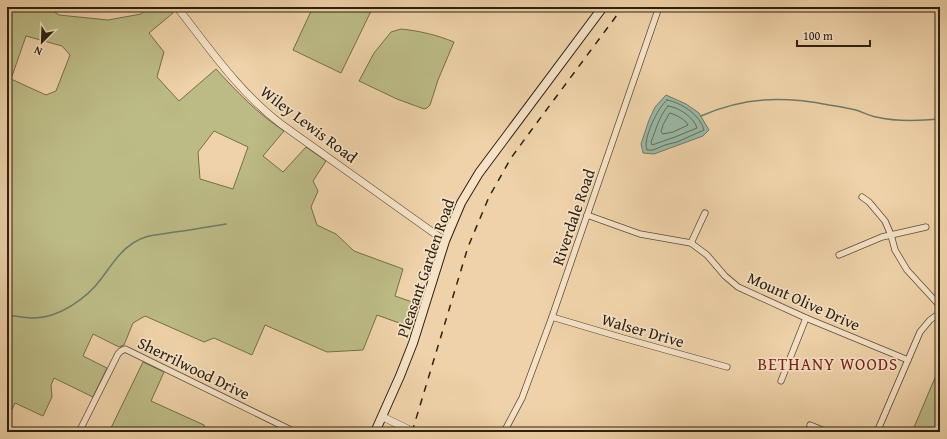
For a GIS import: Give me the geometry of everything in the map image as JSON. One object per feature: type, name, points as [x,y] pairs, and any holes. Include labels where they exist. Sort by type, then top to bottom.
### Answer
[{"type":"main road","name":"Pleasant Garden Road","points":[[376,432],[413,342],[445,241],[461,203],[479,173],[603,7]]},
{"type":"street","name":"Wiley Lewis Road","points":[[177,7],[240,87],[259,106],[281,124],[445,241]]},
{"type":"street","name":"Riverdale Road","points":[[504,432],[522,398],[552,317],[660,7]]},
{"type":"street","points":[[862,197],[870,202],[885,221],[891,234],[895,250],[903,265],[940,306]]},
{"type":"street","points":[[692,243],[705,213]]},
{"type":"street","name":"Mount Olive Drive","points":[[587,215],[640,234],[692,243],[708,255],[725,276],[738,287],[806,318],[908,360]]},
{"type":"street","points":[[839,255],[891,234],[926,227]]},
{"type":"street","points":[[878,432],[920,332],[930,320],[940,313]]},
{"type":"street","name":"Walser Drive","points":[[552,317],[642,344],[727,367]]},
{"type":"street","points":[[781,381],[806,318]]},
{"type":"street","name":"Sherrilwood Drive","points":[[79,432],[118,354],[125,349],[295,432]]},
{"type":"street","points":[[383,417],[414,432]]},
{"type":"street","points":[[810,425],[827,432]]},
{"type":"shaded area","points":[[7,7],[47,7],[59,15],[108,20],[141,14],[149,7],[169,7],[173,13],[149,33],[164,52],[157,77],[179,101],[216,69],[248,102],[284,131],[263,156],[283,172],[306,147],[326,161],[313,181],[318,191],[311,207],[317,225],[336,234],[354,251],[403,269],[395,296],[421,305],[413,328],[377,315],[363,350],[327,352],[265,325],[252,355],[214,338],[204,342],[145,316],[133,323],[124,345],[119,347],[93,334],[83,356],[107,368],[93,397],[54,378],[51,385],[52,397],[43,416],[15,403],[7,420]],"holes":[[[26,36],[62,46],[70,55],[56,91],[46,95],[11,79]],[[214,131],[248,147],[233,189],[200,179],[198,152]]]},
{"type":"shaded area","points":[[313,7],[373,7],[341,73],[293,50]]},
{"type":"shaded area","points":[[401,29],[441,37],[454,42],[438,80],[430,105],[424,109],[397,99],[359,81],[374,53],[391,32]]},
{"type":"shaded area","points":[[143,362],[164,372],[151,401],[204,425],[206,432],[109,432]]},
{"type":"shaded area","points":[[940,366],[940,432],[912,432]]},
{"type":"water","points":[[666,95],[686,104],[699,113],[709,130],[703,136],[654,154],[643,153],[641,144],[649,120],[655,107]]},
{"type":"waterway","points":[[701,116],[733,105],[748,102],[764,100],[796,100],[839,106],[892,120],[916,121],[940,119]]},
{"type":"waterway","points":[[7,315],[31,318],[43,317],[53,315],[72,306],[95,286],[128,247],[142,238],[226,224]]},
{"type":"railway","points":[[412,432],[468,247],[489,197],[511,158],[623,7]]},
{"type":"district","name":"BETHANY WOODS","points":[[828,364]]}]
